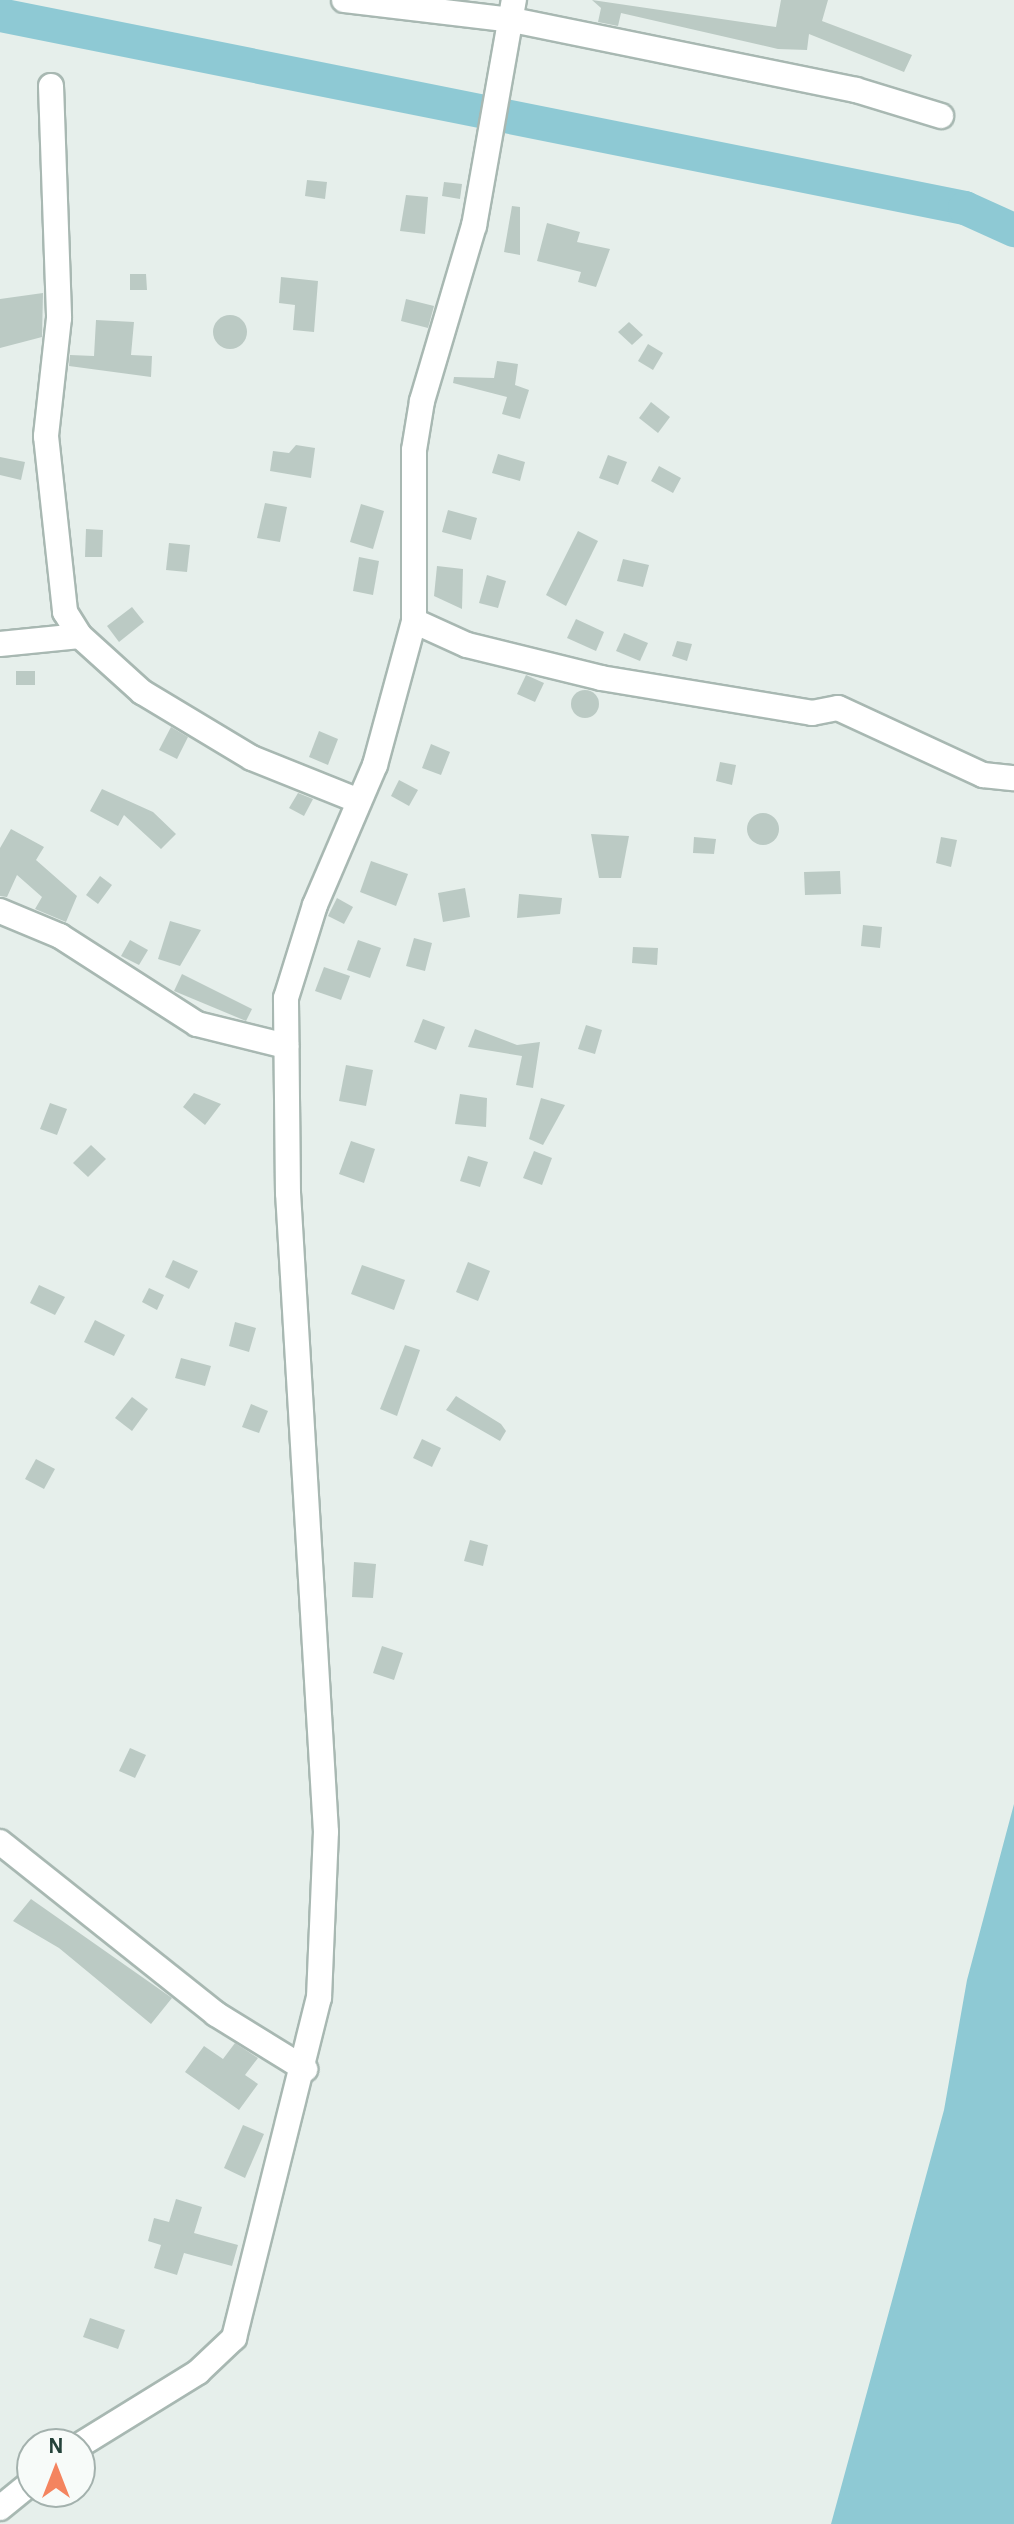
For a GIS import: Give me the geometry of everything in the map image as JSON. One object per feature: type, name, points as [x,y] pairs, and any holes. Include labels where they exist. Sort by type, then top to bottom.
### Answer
[{"type":"street","points":[[344,0],[513,10],[856,90],[941,116]]},
{"type":"street","points":[[96,2435],[198,2372],[234,2338],[305,2069],[328,1900],[286,1046],[294,961],[359,801],[414,621],[414,450],[422,401],[474,226],[513,10]]},
{"type":"street","points":[[51,86],[59,318],[46,436],[65,612],[80,636],[142,692],[252,758],[359,801]]},
{"type":"street","points":[[414,621],[467,645],[601,678],[812,713],[838,708],[983,775],[1014,778]]},
{"type":"street","points":[[0,644],[80,636]]},
{"type":"street","points":[[0,911],[60,936],[210,1030],[286,1046]]},
{"type":"street","points":[[0,1842],[216,2014],[305,2069]]},
{"type":"street","points":[[0,2508],[16,2495]]},
{"type":"water","points":[[1014,1804],[1014,2524],[831,2524],[944,2110],[967,1980]]},
{"type":"building","points":[[592,0],[776,27],[781,0],[828,0],[822,21],[912,55],[904,72],[809,34],[807,50],[778,49],[621,13],[618,26],[598,22],[601,8]]},
{"type":"building","points":[[307,180],[327,182],[325,199],[305,196]]},
{"type":"building","points":[[444,182],[462,184],[460,199],[442,196]]},
{"type":"building","points":[[406,195],[428,197],[425,234],[400,231]]},
{"type":"building","points":[[512,206],[520,207],[520,255],[504,252]]},
{"type":"building","points":[[547,223],[580,232],[577,242],[610,249],[596,287],[578,282],[581,272],[537,261]]},
{"type":"building","points":[[130,274],[146,274],[147,290],[130,290]]},
{"type":"building","points":[[281,277],[318,281],[314,332],[293,330],[295,305],[279,303]]},
{"type":"building","points":[[43,293],[42,337],[0,348],[0,299]]},
{"type":"building","points":[[406,299],[434,306],[428,328],[401,321]]},
{"type":"building","points":[[230,315],[242,320],[247,332],[242,344],[230,349],[218,344],[213,332],[218,320]]},
{"type":"building","points":[[96,320],[134,322],[131,355],[152,356],[151,377],[69,366],[70,355],[94,356]]},
{"type":"building","points":[[629,322],[643,335],[632,345],[618,332]]},
{"type":"building","points":[[648,344],[663,353],[653,370],[638,361]]},
{"type":"building","points":[[497,361],[518,364],[515,385],[529,390],[520,419],[502,414],[507,397],[453,383],[454,377],[494,378]]},
{"type":"building","points":[[651,402],[670,417],[658,433],[639,418]]},
{"type":"building","points":[[296,445],[315,448],[311,478],[270,471],[273,451],[289,453]]},
{"type":"building","points":[[498,454],[525,462],[520,481],[492,473]]},
{"type":"building","points":[[608,455],[627,462],[618,485],[599,478]]},
{"type":"building","points":[[0,457],[25,462],[21,480],[0,475]]},
{"type":"building","points":[[659,466],[681,478],[673,493],[651,481]]},
{"type":"building","points":[[265,503],[287,507],[280,542],[257,538]]},
{"type":"building","points":[[361,504],[384,511],[373,549],[350,542]]},
{"type":"building","points":[[448,510],[477,518],[471,540],[442,532]]},
{"type":"building","points":[[86,529],[103,530],[102,557],[85,557]]},
{"type":"building","points":[[578,531],[598,541],[566,606],[546,595]]},
{"type":"building","points":[[169,543],[190,545],[187,572],[166,570]]},
{"type":"building","points":[[359,557],[379,561],[373,595],[353,591]]},
{"type":"building","points":[[623,559],[649,565],[643,587],[617,581]]},
{"type":"building","points":[[437,566],[463,569],[462,609],[434,596]]},
{"type":"building","points":[[487,575],[506,581],[498,608],[479,603]]},
{"type":"building","points":[[132,607],[144,622],[119,642],[107,626]]},
{"type":"building","points":[[576,619],[604,632],[596,651],[567,638]]},
{"type":"building","points":[[624,633],[648,643],[640,661],[616,651]]},
{"type":"building","points":[[677,641],[692,644],[687,661],[672,656]]},
{"type":"building","points":[[16,671],[35,671],[35,685],[16,685]]},
{"type":"building","points":[[526,675],[544,683],[535,702],[517,694]]},
{"type":"building","points":[[585,690],[595,694],[599,704],[595,714],[585,718],[575,714],[571,704],[575,694]]},
{"type":"building","points":[[171,727],[188,737],[177,759],[159,750]]},
{"type":"building","points":[[319,731],[338,739],[328,765],[309,757]]},
{"type":"building","points":[[431,744],[450,752],[441,775],[422,768]]},
{"type":"building","points":[[720,762],[736,765],[732,785],[716,781]]},
{"type":"building","points":[[399,780],[418,790],[409,806],[391,796]]},
{"type":"building","points":[[102,789],[153,812],[176,834],[161,849],[124,815],[118,826],[90,811]]},
{"type":"building","points":[[298,793],[313,799],[304,816],[289,808]]},
{"type":"building","points":[[763,813],[775,817],[779,829],[775,841],[763,845],[751,841],[747,829],[751,817]]},
{"type":"building","points":[[11,829],[44,847],[36,860],[77,896],[66,922],[35,909],[42,897],[17,875],[7,897],[0,896],[0,848]]},
{"type":"building","points":[[591,834],[629,836],[621,878],[599,878]]},
{"type":"building","points":[[694,837],[716,839],[714,854],[693,853]]},
{"type":"building","points":[[941,837],[957,840],[951,867],[936,863]]},
{"type":"building","points":[[371,861],[408,874],[396,906],[360,892]]},
{"type":"building","points":[[840,871],[841,894],[805,895],[804,872]]},
{"type":"building","points":[[100,876],[112,885],[98,904],[86,895]]},
{"type":"building","points":[[465,888],[470,917],[443,922],[438,893]]},
{"type":"building","points":[[519,894],[562,898],[560,914],[517,918]]},
{"type":"building","points":[[337,898],[353,907],[344,924],[328,916]]},
{"type":"building","points":[[170,921],[201,930],[180,966],[158,959]]},
{"type":"building","points":[[863,925],[882,927],[880,948],[861,946]]},
{"type":"building","points":[[414,938],[432,943],[425,971],[406,966]]},
{"type":"building","points":[[130,940],[148,950],[139,965],[121,956]]},
{"type":"building","points":[[358,940],[381,948],[370,978],[347,970]]},
{"type":"building","points":[[633,947],[658,948],[657,965],[632,963]]},
{"type":"building","points":[[324,967],[350,976],[341,1000],[315,991]]},
{"type":"building","points":[[182,974],[252,1009],[246,1021],[174,991]]},
{"type":"building","points":[[423,1019],[445,1027],[436,1050],[414,1042]]},
{"type":"building","points":[[586,1025],[602,1030],[595,1054],[578,1049]]},
{"type":"building","points":[[475,1029],[517,1045],[540,1042],[533,1088],[516,1085],[522,1056],[468,1047]]},
{"type":"building","points":[[346,1065],[373,1070],[366,1106],[339,1101]]},
{"type":"building","points":[[194,1093],[221,1104],[205,1125],[183,1107]]},
{"type":"building","points":[[460,1094],[487,1098],[486,1127],[455,1124]]},
{"type":"building","points":[[541,1098],[565,1105],[543,1145],[529,1139]]},
{"type":"building","points":[[50,1103],[67,1109],[57,1135],[40,1129]]},
{"type":"building","points":[[351,1141],[375,1149],[364,1183],[339,1174]]},
{"type":"building","points":[[91,1145],[106,1159],[88,1177],[73,1163]]},
{"type":"building","points":[[534,1151],[552,1158],[542,1185],[523,1178]]},
{"type":"building","points":[[468,1156],[488,1162],[480,1187],[460,1181]]},
{"type":"building","points":[[173,1260],[198,1271],[189,1289],[165,1277]]},
{"type":"building","points":[[468,1262],[490,1271],[478,1301],[456,1292]]},
{"type":"building","points":[[362,1265],[405,1280],[394,1310],[351,1294]]},
{"type":"building","points":[[39,1285],[65,1297],[55,1315],[30,1303]]},
{"type":"building","points":[[149,1288],[164,1295],[157,1310],[142,1302]]},
{"type":"building","points":[[95,1320],[125,1335],[114,1356],[84,1342]]},
{"type":"building","points":[[235,1322],[256,1328],[249,1352],[229,1346]]},
{"type":"building","points":[[405,1345],[420,1350],[397,1416],[380,1409]]},
{"type":"building","points":[[181,1358],[211,1366],[205,1386],[175,1378]]},
{"type":"building","points":[[456,1396],[501,1424],[506,1431],[500,1441],[446,1410]]},
{"type":"building","points":[[132,1397],[148,1409],[132,1431],[115,1418]]},
{"type":"building","points":[[251,1404],[268,1411],[259,1433],[242,1427]]},
{"type":"building","points":[[422,1439],[441,1448],[432,1467],[413,1458]]},
{"type":"building","points":[[36,1459],[55,1469],[44,1489],[25,1479]]},
{"type":"building","points":[[470,1540],[488,1545],[483,1566],[464,1561]]},
{"type":"building","points":[[354,1562],[376,1564],[373,1598],[352,1597]]},
{"type":"building","points":[[382,1646],[403,1653],[394,1680],[373,1673]]},
{"type":"building","points":[[130,1748],[146,1755],[135,1778],[119,1771]]},
{"type":"building","points":[[31,1899],[172,1998],[151,2024],[59,1948],[13,1921]]},
{"type":"building","points":[[235,2043],[258,2058],[245,2075],[258,2084],[239,2110],[185,2072],[204,2046],[223,2059]]},
{"type":"building","points":[[243,2125],[264,2134],[245,2178],[224,2168]]},
{"type":"building","points":[[176,2199],[202,2207],[194,2233],[238,2245],[232,2266],[184,2253],[177,2275],[154,2268],[161,2245],[148,2241],[154,2218],[169,2222]]},
{"type":"building","points":[[90,2318],[125,2330],[118,2349],[83,2337]]},
{"type":"waterway","points":[[0,15],[965,208],[1014,230]]}]
